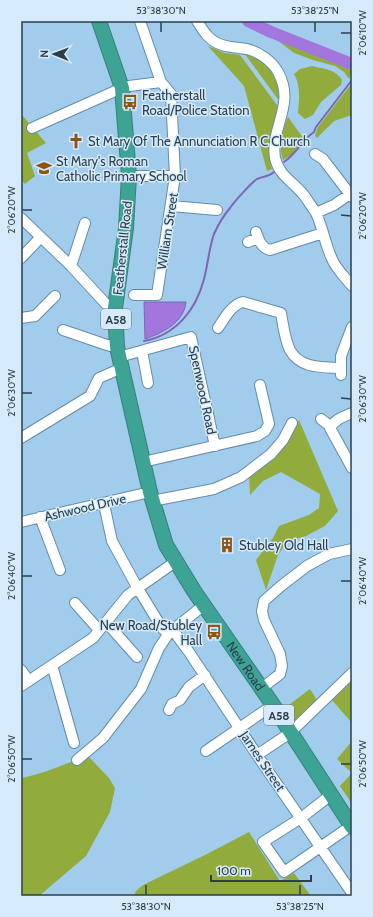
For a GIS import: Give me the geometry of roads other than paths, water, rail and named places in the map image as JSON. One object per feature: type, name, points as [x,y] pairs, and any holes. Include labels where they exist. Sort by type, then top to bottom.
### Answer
[{"type":"highway","name":"Featherstall Road","points":[[98,21],[122,88],[129,176],[126,228],[116,308],[120,358],[151,497],[166,545],[175,562],[204,605]]},
{"type":"highway","name":"New Road","points":[[204,605],[262,688],[332,794],[348,828]]},
{"type":"street","name":"William Street","points":[[134,295],[157,295],[175,176],[171,94],[161,82],[140,21]]},
{"type":"street","points":[[197,21],[204,33],[216,43],[254,51],[269,61],[278,71],[285,95],[284,109],[275,148],[277,163],[282,173],[304,196],[316,213],[332,260],[352,286]]},
{"type":"street","points":[[32,128],[122,88],[161,82]]},
{"type":"street","points":[[316,213],[351,196],[319,153]]},
{"type":"street","points":[[129,176],[175,176]]},
{"type":"street","points":[[171,206],[217,210]]},
{"type":"street","points":[[21,218],[71,266],[106,304],[116,308]]},
{"type":"street","points":[[71,266],[85,223]]},
{"type":"street","points":[[248,242],[257,235],[261,245],[270,250],[323,233]]},
{"type":"street","points":[[21,258],[41,237]]},
{"type":"street","points":[[21,318],[35,316],[55,296]]},
{"type":"street","points":[[223,326],[231,310],[242,298],[283,311],[289,349],[295,357],[316,367],[341,371],[341,356],[352,328]]},
{"type":"street","points":[[63,330],[107,345],[120,358]]},
{"type":"street","name":"Spenwood Road","points":[[21,438],[90,396],[99,378],[120,358],[191,338],[215,446]]},
{"type":"street","points":[[142,351],[148,383]]},
{"type":"street","points":[[143,462],[257,436],[266,431],[269,424],[260,386]]},
{"type":"street","points":[[330,428],[339,418],[352,413]]},
{"type":"street","points":[[321,419],[330,428],[352,468]]},
{"type":"street","name":"Ashwood Drive","points":[[21,522],[104,504],[214,489],[241,477],[271,454],[283,440],[292,423]]},
{"type":"street","name":"James Street","points":[[104,504],[112,541],[137,588],[159,623],[163,629],[171,631],[205,675],[241,728],[257,755],[302,818],[352,893]]},
{"type":"street","points":[[40,518],[60,570]]},
{"type":"street","points":[[262,688],[280,674],[282,666],[280,654],[264,620],[262,611],[264,602],[281,586],[308,566],[329,554],[352,549]]},
{"type":"street","points":[[21,670],[25,683],[93,638],[128,595],[175,562]]},
{"type":"street","points":[[75,603],[100,630]]},
{"type":"street","points":[[77,760],[103,738],[141,689],[159,648],[171,631],[204,605]]},
{"type":"street","points":[[106,622],[137,657]]},
{"type":"street","points":[[52,666],[74,743]]},
{"type":"street","points":[[257,755],[290,732],[352,673]]},
{"type":"street","points":[[169,710],[172,704],[180,700],[189,687],[205,675]]},
{"type":"street","points":[[206,751],[273,705]]},
{"type":"street","points":[[332,794],[302,818],[263,842],[284,872],[348,828]]},
{"type":"waterway","points":[[248,21],[271,32],[352,64]]},
{"type":"waterway","points":[[284,162],[314,132],[316,127],[352,80]]},
{"type":"waterway","points":[[144,341],[166,333],[175,327],[190,311],[200,290],[212,239],[221,220],[247,188],[257,179],[270,175],[274,172]]},
{"type":"place","name":"Featherstall Road/Police Station","points":[[130,102]]},
{"type":"place","name":"St Mary Of The Annunciation R C Church","points":[[76,141]]},
{"type":"place","name":"St Mary's Roman Catholic Primary School","points":[[44,168]]},
{"type":"place","name":"Stubley Old Hall","points":[[227,545]]},
{"type":"place","name":"New Road/Stubley Hall","points":[[214,632]]}]
